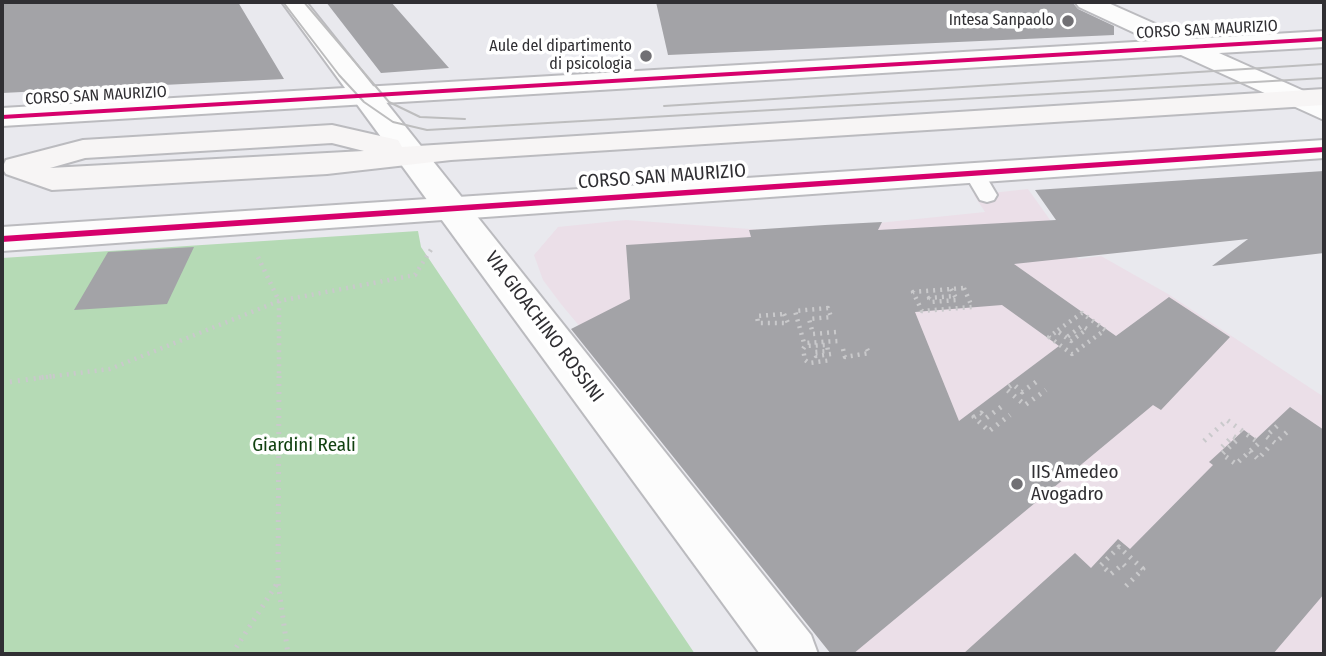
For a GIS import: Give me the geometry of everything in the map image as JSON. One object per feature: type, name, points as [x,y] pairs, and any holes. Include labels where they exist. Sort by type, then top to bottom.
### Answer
[{"type":"main road","name":"CORSO SAN MAURIZIO","points":[[9,168],[52,180],[304,165],[409,153],[1311,98]]},
{"type":"street","name":"VIA GIOACHINO ROSSINI","points":[[294,2],[369,97],[409,153],[444,225],[792,654]]},
{"type":"street","points":[[1087,2],[1182,46],[1311,98],[1324,111]]},
{"type":"street","name":"CORSO SAN MAURIZIO","points":[[2,117],[1324,39]]},
{"type":"street","name":"CORSO SAN MAURIZIO","points":[[2,239],[444,225],[980,184],[1324,149]]},
{"type":"path","points":[[2,383],[110,369],[279,301],[415,275],[444,225]]},
{"type":"path","points":[[256,252],[279,301],[278,582],[288,654]]},
{"type":"path","points":[[951,289],[913,292],[922,311],[972,307],[964,288],[951,289],[957,300],[931,302],[929,298],[954,296]]},
{"type":"path","points":[[836,332],[813,334],[809,319],[831,317],[828,309],[796,310],[804,343],[838,341]]},
{"type":"path","points":[[1058,330],[1082,313],[1105,330],[1072,354],[1049,337],[1057,331],[1071,341],[1087,329],[1082,326],[1067,337]]},
{"type":"path","points":[[784,314],[788,323],[758,323],[757,316],[784,314]]},
{"type":"path","points":[[827,345],[828,351],[814,352],[816,356],[831,357],[809,363],[805,360],[803,349],[805,346],[827,345]]},
{"type":"path","points":[[843,349],[845,357],[869,353],[865,345]]},
{"type":"path","points":[[1036,382],[1023,392],[1013,384],[1006,389],[1025,405],[1046,390]]},
{"type":"path","points":[[1001,407],[986,418],[981,413],[974,417],[989,431],[1010,415]]},
{"type":"path","points":[[1204,441],[1227,420],[1259,443],[1236,464],[1222,454],[1238,439],[1233,436],[1218,451]]},
{"type":"path","points":[[1278,425],[1266,436],[1275,443],[1287,432]]},
{"type":"path","points":[[1260,441],[1248,452],[1258,459],[1269,447]]},
{"type":"path","points":[[1125,566],[1123,564],[1111,574],[1101,565],[1119,547],[1143,569],[1125,587]]},
{"type":"path","points":[[232,654],[278,582]]},
{"type":"shaded area","name":"IIS Amedeo Avogadro","points":[[1028,189],[1078,259],[1101,256],[1168,294],[1324,397],[1324,654],[852,654],[561,304],[543,280],[534,255],[558,227],[626,220],[791,232],[985,212],[974,195]]},
{"type":"green space","name":"Giardini Reali","points":[[418,231],[421,247],[695,654],[2,654],[2,258]]},
{"type":"building","points":[[2,2],[238,2],[284,79],[2,93]]},
{"type":"building","points":[[326,2],[391,2],[449,68],[381,73]]},
{"type":"building","points":[[656,2],[1072,2],[1078,9],[1114,26],[1114,35],[668,55]]},
{"type":"building","points":[[1324,171],[1324,253],[1212,266],[1248,239],[1014,264],[1116,336],[1169,297],[1230,337],[1161,410],[1153,405],[853,654],[831,654],[571,329],[630,299],[626,245],[751,237],[749,230],[825,225],[882,222],[878,230],[1056,220],[1035,190]],"holes":[[[1002,305],[1059,346],[959,421],[915,312]]]},
{"type":"building","points":[[194,247],[167,304],[74,310],[108,252]]},
{"type":"building","points":[[1290,407],[1324,430],[1324,594],[1273,654],[963,654],[1075,553],[1091,568],[1118,539],[1130,549],[1213,465],[1209,462],[1244,430],[1256,439]]},
{"type":"tram line","points":[[283,2],[339,75],[364,102],[393,122],[427,130],[1324,78]]},
{"type":"tram line","points":[[304,2],[389,102],[420,117],[465,119]]},
{"type":"tram line","points":[[664,106],[1324,64]]},
{"type":"cycle path","points":[[2,117],[1324,39]]},
{"type":"cycle path","points":[[2,239],[1324,149]]},
{"type":"place","name":"Intesa Sanpaolo","points":[[1068,21]]},
{"type":"place","name":"Aule del dipartimento di psicologia","points":[[646,56]]},
{"type":"place","name":"IIS Amedeo Avogadro","points":[[1017,484]]}]
